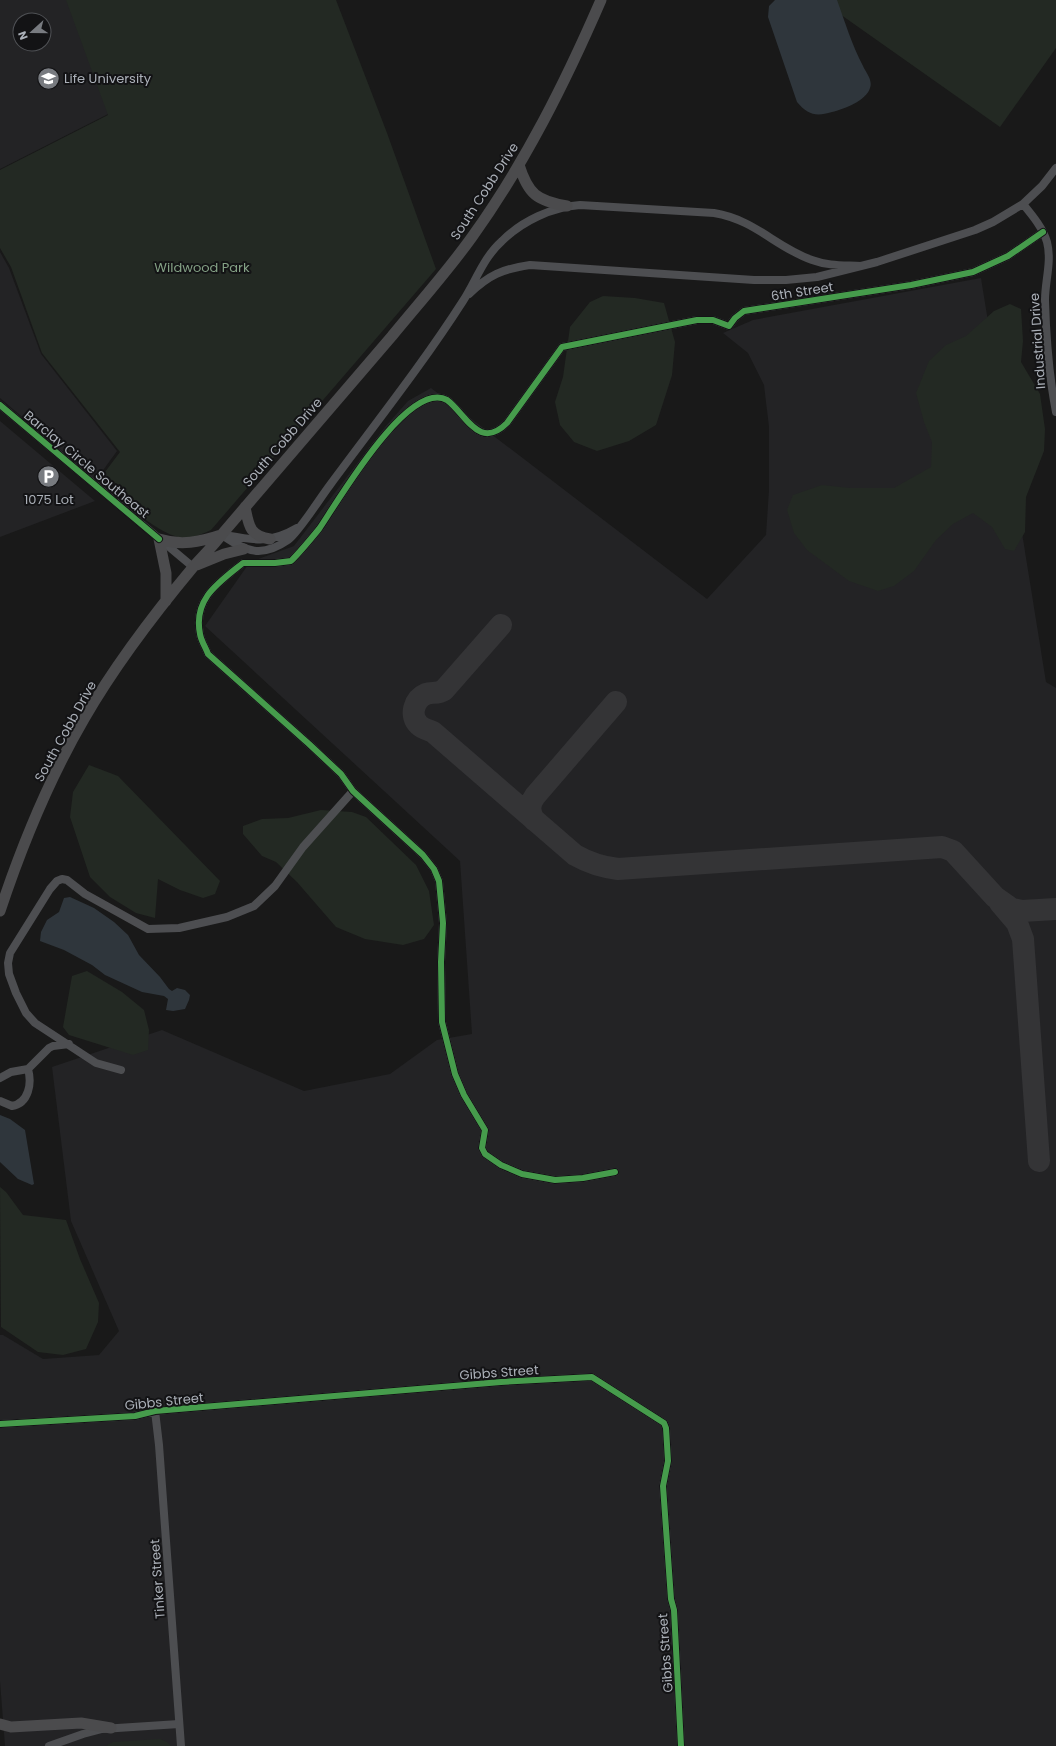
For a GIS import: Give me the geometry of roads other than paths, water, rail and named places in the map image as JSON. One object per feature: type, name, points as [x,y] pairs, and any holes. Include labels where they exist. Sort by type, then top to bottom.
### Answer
[{"type":"main road","name":"South Cobb Drive","points":[[0,911],[34,821],[71,743],[84,719],[117,668],[193,567],[370,362],[454,261],[488,214],[520,164],[562,88],[601,0]]},
{"type":"main road","points":[[520,164],[524,180],[532,193],[544,201],[567,206]]},
{"type":"main road","points":[[245,507],[248,524],[253,532],[259,536],[270,539]]},
{"type":"main road","points":[[166,601],[166,573],[159,539],[179,544],[202,541],[222,535]]},
{"type":"main road","points":[[193,567],[224,554],[244,549]]},
{"type":"main road","points":[[0,1724],[11,1727],[81,1723],[112,1728]]},
{"type":"street","points":[[463,301],[482,282],[495,274],[510,268],[530,265],[754,280],[786,280],[818,277],[861,266],[972,231],[993,222],[1023,204],[1042,186],[1056,168]]},
{"type":"street","name":"Industrial Drive","points":[[1023,204],[1043,232],[1049,255],[1045,300],[1052,384],[1056,412]]},
{"type":"street","points":[[222,535],[244,549],[259,551],[273,547],[291,538],[411,377],[463,301],[484,263],[502,240],[530,220],[567,206],[593,205],[727,215],[750,224],[798,254],[811,260],[833,265],[861,266]]},
{"type":"street","name":"6th Street","points":[[353,791],[340,774],[309,744],[208,654],[200,635],[199,620],[202,604],[208,594],[242,563],[275,563],[291,561],[319,528],[349,480],[372,449],[410,410],[429,398],[442,397],[452,403],[470,426],[480,432],[497,432],[507,423],[562,347],[697,320],[713,320],[729,326],[735,318],[744,311],[911,285],[972,272],[1004,258],[1043,232]]},
{"type":"street","name":"Barclay Circle Southeast","points":[[0,406],[193,567]]},
{"type":"street","points":[[222,535],[254,541],[270,539],[286,534],[299,527]]},
{"type":"street","points":[[121,1070],[96,1063],[35,1023],[26,1013],[16,993],[9,974],[8,963],[14,944],[50,889],[57,881],[62,879],[67,880],[84,894],[148,928],[179,928],[227,917],[254,906],[275,886],[303,847],[353,791],[423,855],[434,869],[439,881],[443,923],[440,962],[442,1022],[455,1074],[464,1095],[485,1130],[482,1148],[485,1154],[501,1165],[522,1174],[555,1180],[583,1178],[615,1172]]},
{"type":"street","points":[[0,1078],[11,1072],[28,1069],[49,1048],[53,1046],[69,1044]]},
{"type":"street","points":[[0,1101],[12,1106],[17,1105],[26,1098],[30,1076],[28,1069]]},
{"type":"street","name":"Gibbs Street","points":[[0,1424],[135,1416],[154,1411],[501,1382],[592,1378],[664,1423],[666,1428],[668,1462],[663,1486],[669,1570],[674,1610],[681,1746]]},
{"type":"street","name":"Tinker Street","points":[[154,1411],[159,1445],[181,1746]]},
{"type":"street","points":[[50,1746],[92,1731],[112,1728],[179,1724]]},
{"type":"place","name":"Life University","points":[[48,78]]},
{"type":"place","name":"1075 Lot","points":[[49,477]]},
{"type":"park label","name":"Wildwood Park","points":[[202,267]]}]
